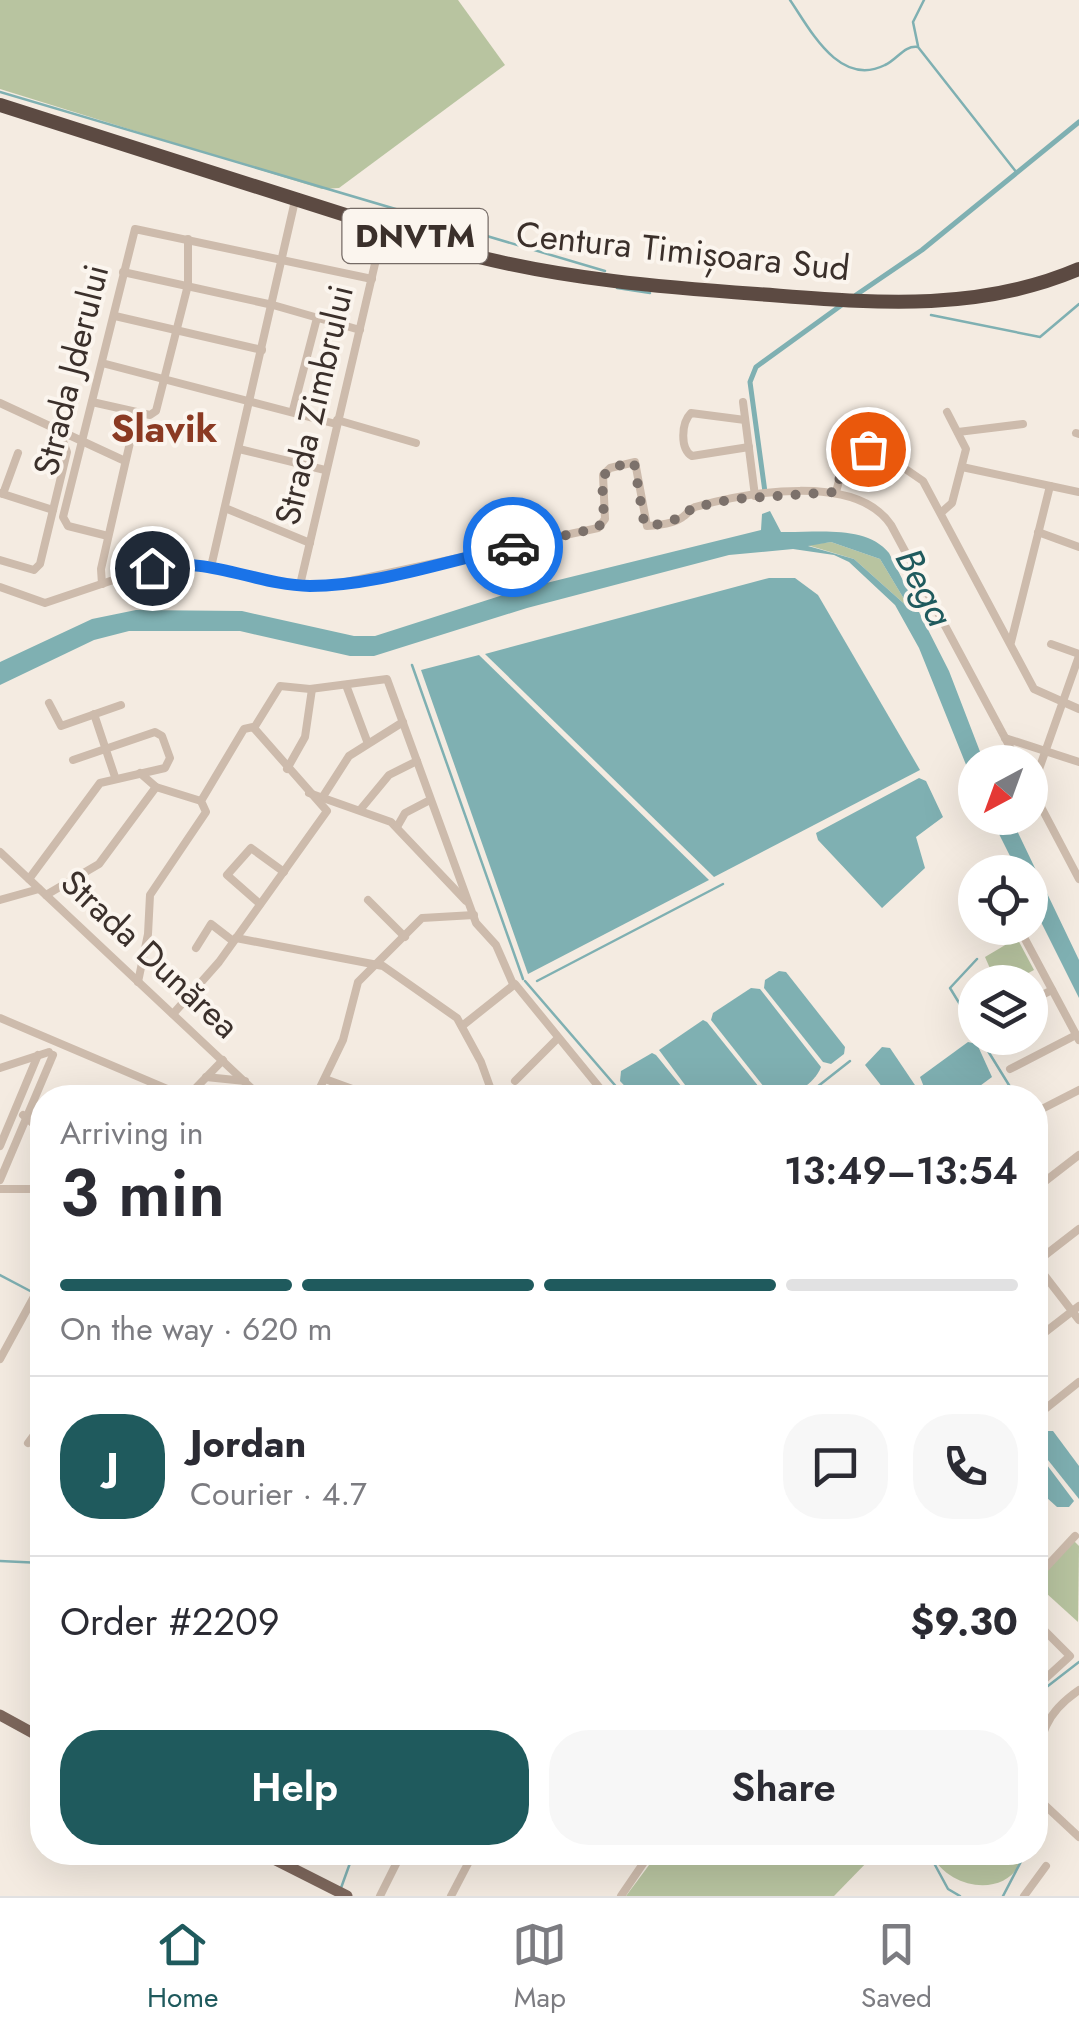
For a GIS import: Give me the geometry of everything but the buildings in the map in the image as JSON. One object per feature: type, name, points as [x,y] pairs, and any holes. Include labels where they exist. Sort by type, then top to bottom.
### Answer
[{"type":"highway","name":"Centura Timișoara Sud","points":[[0,105],[472,255],[542,272],[871,302],[985,297],[1079,269]]},
{"type":"main road","points":[[0,1718],[30,1734]]},
{"type":"main road","points":[[273,1865],[332,1896]]},
{"type":"main road","points":[[286,1865],[347,1896]]},
{"type":"street","points":[[211,567],[294,205]]},
{"type":"street","name":"Strada Jderului","points":[[108,536],[65,524],[63,517],[115,316],[122,272],[135,229],[188,238]]},
{"type":"street","points":[[92,402],[154,414],[188,285],[188,238],[372,279]]},
{"type":"street","name":"Strada Zimbrului","points":[[300,585],[380,238]]},
{"type":"street","points":[[122,272],[273,305],[360,330]]},
{"type":"street","points":[[115,316],[262,350]]},
{"type":"street","points":[[293,410],[316,318]]},
{"type":"street","points":[[102,364],[250,398],[416,443]]},
{"type":"street","points":[[743,402],[755,496]]},
{"type":"street","points":[[0,404],[125,461]]},
{"type":"street","points":[[102,584],[108,536],[137,412]]},
{"type":"street","points":[[943,511],[952,503],[966,448],[947,412]]},
{"type":"street","points":[[745,420],[691,413],[685,423],[684,446],[692,456],[749,448]]},
{"type":"street","points":[[958,432],[1023,424]]},
{"type":"street","points":[[0,560],[36,568],[67,452],[59,430]]},
{"type":"street","points":[[836,492],[849,444],[907,468],[923,480],[943,511],[1034,689],[1079,709]]},
{"type":"street","points":[[238,449],[325,470]]},
{"type":"street","points":[[18,453],[2,493],[53,510]]},
{"type":"street","points":[[0,587],[45,604],[160,566],[211,567],[300,585],[350,582],[592,530],[604,519],[602,478],[610,468],[634,462],[645,524],[680,519],[687,510],[755,496],[836,492],[866,500],[888,520],[1009,745]]},
{"type":"street","points":[[962,467],[1079,492]]},
{"type":"street","points":[[1011,642],[1050,486]]},
{"type":"street","points":[[225,508],[310,543]]},
{"type":"street","points":[[1038,532],[1079,547]]},
{"type":"street","points":[[1048,745],[1079,655],[1051,644]]},
{"type":"street","points":[[201,801],[280,686],[312,689],[385,678],[479,928],[496,945],[513,984],[597,1085]]},
{"type":"street","points":[[346,685],[367,741]]},
{"type":"street","points":[[287,770],[306,737],[312,689]]},
{"type":"street","points":[[49,703],[59,726],[122,705]]},
{"type":"street","points":[[94,714],[115,777]]},
{"type":"street","points":[[173,1014],[284,872],[324,807],[341,764],[367,741],[403,722]]},
{"type":"street","points":[[249,728],[324,807]]},
{"type":"street","points":[[29,879],[99,784],[169,764],[162,736],[155,732],[73,760]]},
{"type":"street","points":[[1005,738],[1029,745]]},
{"type":"street","points":[[1048,751],[1079,762]]},
{"type":"street","points":[[360,810],[389,775],[417,761]]},
{"type":"street","points":[[138,773],[156,787],[201,801],[206,812],[149,897],[148,934],[138,982]]},
{"type":"street","points":[[0,900],[43,892],[102,861],[156,787]]},
{"type":"street","points":[[397,827],[405,813],[430,800]]},
{"type":"street","points":[[324,807],[336,801],[397,827],[469,904]]},
{"type":"street","points":[[324,807],[336,801]]},
{"type":"street","points":[[1048,820],[1079,879]]},
{"type":"street","points":[[260,904],[227,875],[251,848],[284,872]]},
{"type":"street","name":"Strada Dunărea","points":[[0,852],[249,1085]]},
{"type":"street","points":[[368,900],[404,937]]},
{"type":"street","points":[[322,1085],[343,1040],[357,984],[422,918],[474,915]]},
{"type":"street","points":[[196,948],[211,924],[234,940],[378,964],[442,1005],[462,1026],[488,1085]]},
{"type":"street","points":[[1010,1069],[1078,1038],[1029,945]]},
{"type":"street","points":[[462,1026],[513,984]]},
{"type":"street","points":[[1048,992],[1052,990]]},
{"type":"street","points":[[0,1018],[54,1048],[154,1085]]},
{"type":"street","points":[[516,1080],[558,1038]]},
{"type":"street","points":[[2,1066],[54,1048]]},
{"type":"street","points":[[39,1085],[54,1048]]},
{"type":"street","points":[[0,1146],[4,1128],[38,1055]]},
{"type":"street","points":[[198,1085],[223,1060]]},
{"type":"street","points":[[206,1077],[245,1081]]},
{"type":"street","points":[[325,1079],[341,1085]]},
{"type":"street","points":[[1048,1106],[1079,1090]]},
{"type":"street","points":[[0,1180],[30,1108]]},
{"type":"street","points":[[15,1110],[30,1124]]},
{"type":"street","points":[[4,1128],[25,1121]]},
{"type":"street","points":[[1048,1179],[1079,1155]]},
{"type":"street","points":[[0,1189],[30,1190]]},
{"type":"street","points":[[1048,1253],[1079,1229]]},
{"type":"street","points":[[1048,1278],[1076,1309],[1079,1320]]},
{"type":"street","points":[[1048,1330],[1076,1309]]},
{"type":"street","points":[[0,1359],[30,1316]]},
{"type":"street","points":[[1048,1407],[1079,1382]]},
{"type":"street","points":[[1048,1565],[1074,1536]]},
{"type":"street","points":[[1048,1634],[1070,1656],[1048,1673]]},
{"type":"street","points":[[1048,1720],[1051,1712],[1078,1693]]},
{"type":"street","points":[[1048,1807],[1077,1831]]},
{"type":"street","points":[[380,1896],[396,1865]]},
{"type":"street","points":[[450,1896],[467,1865]]},
{"type":"street","points":[[621,1896],[643,1865]]},
{"type":"street","points":[[1024,1896],[1046,1866]]},
{"type":"green space","points":[[0,0],[458,0],[505,65],[339,188],[322,189],[0,89]]},
{"type":"green space","points":[[831,542],[880,559],[910,609],[854,559],[807,545]]},
{"type":"green space","points":[[1005,945],[1021,945],[1031,965],[989,965],[985,957]]},
{"type":"green space","points":[[1073,1540],[1079,1546],[1078,1622],[1048,1595],[1048,1568]]},
{"type":"green space","points":[[649,1865],[864,1865],[834,1896],[626,1896]]},
{"type":"green space","points":[[1019,1865],[1009,1877],[982,1885],[953,1877],[940,1867]]},
{"type":"water","points":[[770,511],[781,532],[853,534],[879,544],[889,553],[949,671],[977,745],[958,745],[919,648],[895,605],[849,562],[834,555],[793,549],[729,555],[527,608],[374,656],[350,656],[240,631],[129,631],[94,640],[0,685],[0,662],[92,619],[136,610],[242,611],[354,636],[375,636],[522,589],[761,530],[762,514]],"holes":[[[831,542],[880,559],[910,609],[854,559],[808,546]]]},
{"type":"water","points":[[769,578],[795,578],[818,595],[920,770],[714,877],[485,654]]},
{"type":"water","points":[[479,655],[709,880],[528,974],[421,670]]},
{"type":"water","points":[[919,778],[926,781],[943,817],[916,837],[925,868],[882,908],[818,840],[816,833]]},
{"type":"water","points":[[1000,835],[1019,835],[1029,855],[1010,855]]},
{"type":"water","points":[[1048,895],[1079,960],[1079,998],[1048,936]]},
{"type":"water","points":[[779,971],[786,972],[845,1047],[844,1054],[831,1064],[823,1062],[764,988],[765,980]]},
{"type":"water","points":[[751,988],[760,989],[821,1067],[807,1085],[762,1085],[711,1020],[713,1013]]},
{"type":"water","points":[[703,1020],[757,1085],[685,1085],[659,1050]]},
{"type":"water","points":[[882,1047],[890,1048],[915,1085],[881,1085],[865,1065]]},
{"type":"water","points":[[958,1049],[958,1055],[982,1055],[992,1077],[981,1085],[923,1085],[920,1077]]},
{"type":"water","points":[[652,1053],[680,1085],[624,1085],[621,1071]]},
{"type":"water","points":[[1048,1431],[1053,1431],[1079,1466],[1079,1499],[1048,1460]]},
{"type":"water","points":[[1048,1466],[1074,1501],[1069,1507],[1057,1507],[1048,1499]]},
{"type":"waterway","points":[[790,0],[828,52],[854,69],[885,65],[905,50],[918,47],[1017,173]]},
{"type":"waterway","points":[[918,46],[913,22],[924,0]]},
{"type":"waterway","points":[[0,92],[605,271]]},
{"type":"waterway","points":[[856,295],[922,250],[1079,122]]},
{"type":"waterway","points":[[617,288],[650,293]]},
{"type":"waterway","points":[[765,492],[750,382],[756,367],[843,304]]},
{"type":"waterway","points":[[931,315],[1040,337],[1079,304]]},
{"type":"waterway","points":[[412,665],[523,979]]},
{"type":"waterway","points":[[537,981],[723,884]]},
{"type":"waterway","points":[[971,965],[977,959]]},
{"type":"waterway","points":[[958,979],[950,988],[958,1001]]},
{"type":"waterway","points":[[525,981],[615,1085]]},
{"type":"waterway","points":[[990,1055],[1009,1085]]},
{"type":"waterway","points":[[820,1085],[850,1061]]},
{"type":"waterway","points":[[0,1275],[30,1291]]},
{"type":"waterway","points":[[0,1561],[30,1562]]},
{"type":"waterway","points":[[1048,1686],[1079,1662]]},
{"type":"waterway","points":[[341,1888],[349,1865]]},
{"type":"waterway","points":[[935,1865],[948,1889],[960,1896]]},
{"type":"waterway","points":[[1003,1896],[1019,1865]]},
{"type":"way so far","points":[[513,547],[598,528],[604,519],[602,478],[617,465],[634,462],[644,522],[652,526],[683,517],[692,508],[733,499],[836,492],[849,444],[868,449]]},
{"type":"district","name":"Slavik","points":[[164,428]]},
{"type":"route","points":[[152,568],[175,564],[204,566],[282,583],[325,585],[513,547]]},
{"type":"water label","name":"Bega","points":[[925,587]]}]
